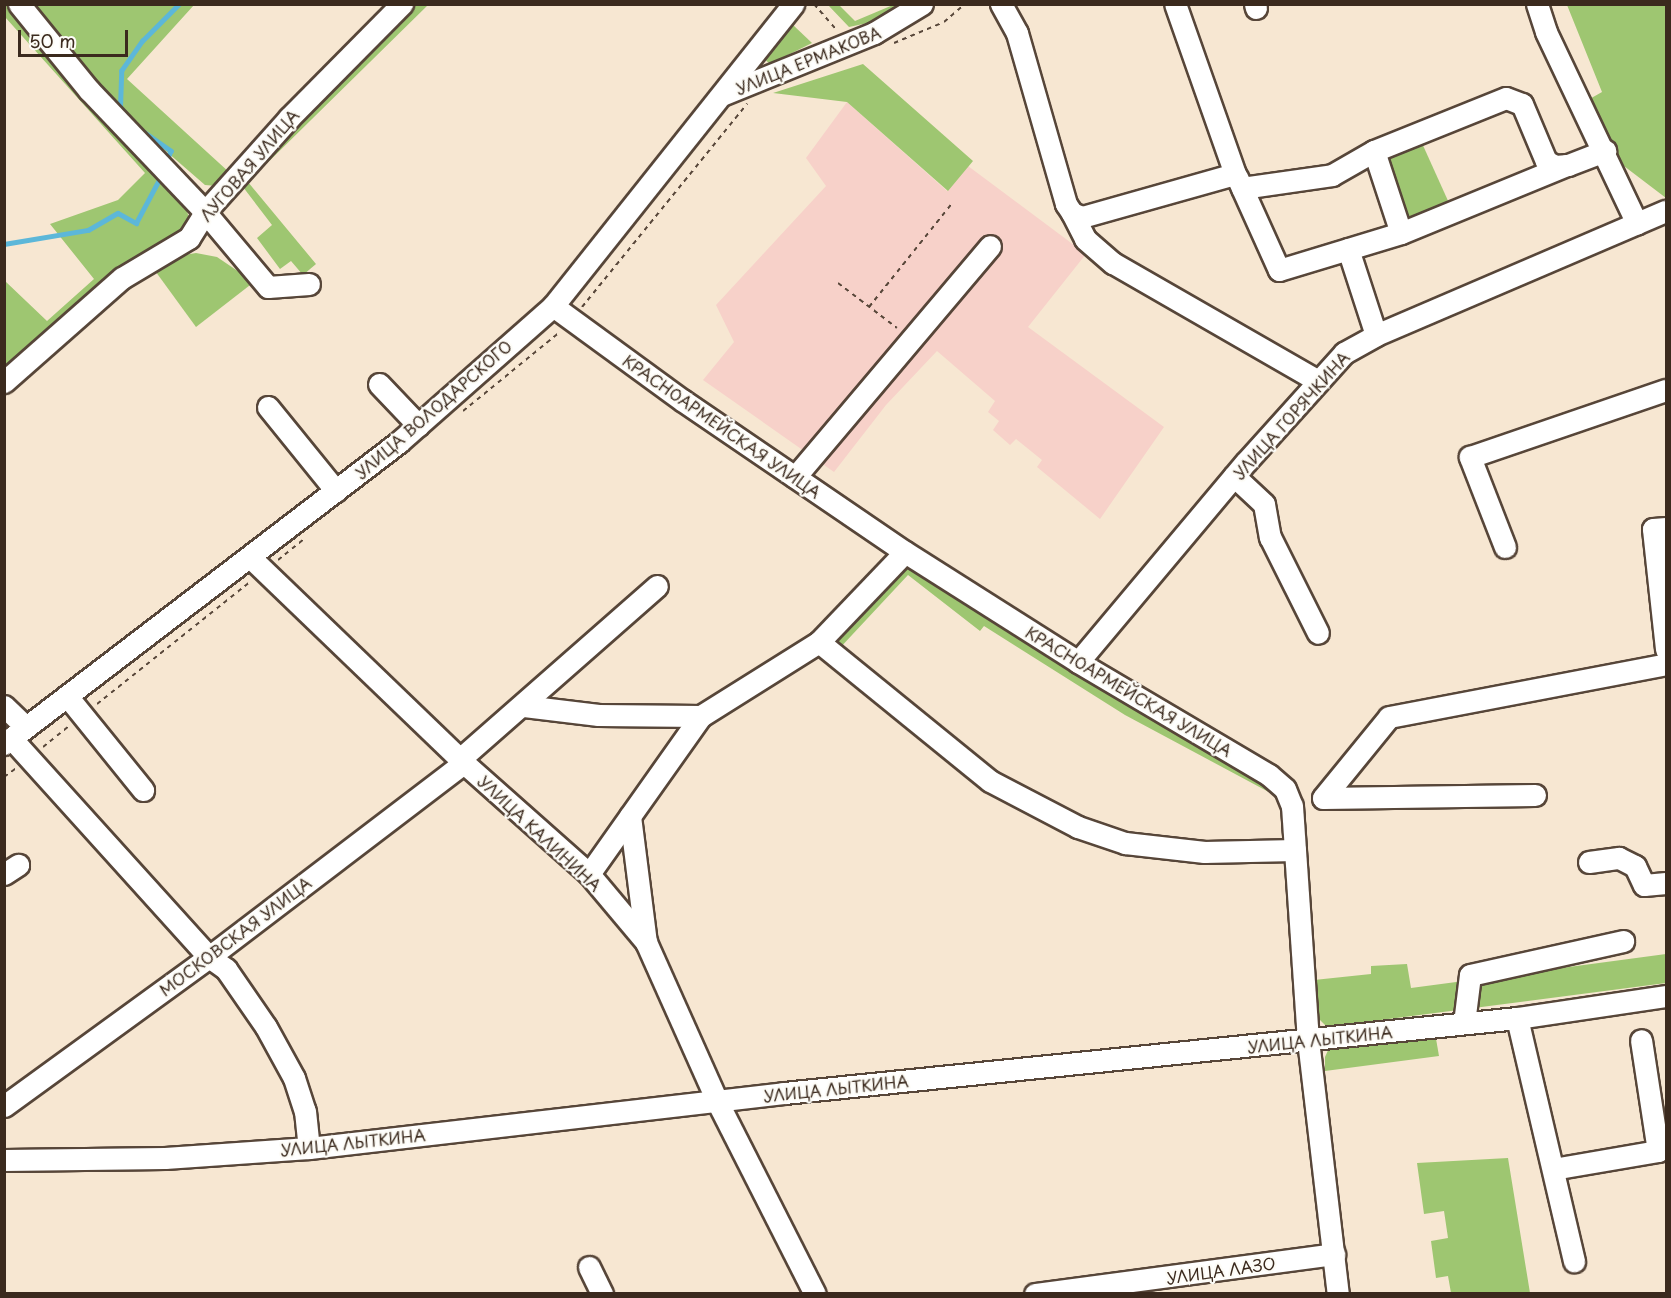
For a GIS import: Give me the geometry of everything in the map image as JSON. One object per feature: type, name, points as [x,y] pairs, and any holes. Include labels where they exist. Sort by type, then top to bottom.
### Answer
[{"type":"street","points":[[19,4],[89,90],[205,212],[268,287],[309,284]]},
{"type":"street","name":"ЛУГОВАЯ УЛИЦА","points":[[4,382],[122,278],[189,238],[205,212],[289,118],[402,4]]},
{"type":"street","name":"УЛИЦА ВОЛОДАРСКОГО","points":[[14,736],[251,558],[336,491],[417,425],[553,306],[793,4]]},
{"type":"street","name":"УЛИЦА ЕРМАКОВА","points":[[723,94],[849,44],[898,21],[922,4]]},
{"type":"street","points":[[1001,4],[1017,33],[1066,204],[1085,239],[1113,263],[1318,381]]},
{"type":"street","points":[[1175,4],[1239,181],[1280,270],[1401,233],[1562,166],[1605,151]]},
{"type":"street","points":[[1537,4],[1546,32],[1605,151],[1637,224]]},
{"type":"street","points":[[1072,213],[1092,217],[1239,181],[1332,175],[1374,151],[1498,100],[1511,98],[1522,104],[1546,161],[1562,166]]},
{"type":"street","points":[[1374,151],[1401,233]]},
{"type":"street","name":"УЛИЦА ГОРЯЧКИНА","points":[[1078,662],[1234,476],[1344,353],[1376,335],[1666,211]]},
{"type":"street","points":[[795,477],[990,246]]},
{"type":"street","points":[[1348,249],[1376,335]]},
{"type":"street","name":"КРАСНОАРМЕЙСКАЯ УЛИЦА","points":[[553,306],[905,552],[1078,662],[1269,775],[1285,789],[1292,806],[1308,1040],[1338,1293]]},
{"type":"street","points":[[379,384],[417,425]]},
{"type":"street","points":[[1505,547],[1470,457],[1666,390]]},
{"type":"street","points":[[268,407],[336,491]]},
{"type":"street","points":[[1234,476],[1264,504],[1270,537],[1317,633]]},
{"type":"street","points":[[1666,528],[1653,529],[1666,649]]},
{"type":"street","points":[[589,874],[701,716],[819,642],[905,552]]},
{"type":"street","name":"УЛИЦА КАЛИНИНА","points":[[251,558],[462,761],[589,874],[646,942],[717,1101],[815,1293]]},
{"type":"street","name":"МОСКОВСКАЯ УЛИЦА","points":[[4,1106],[209,957],[462,761],[657,586]]},
{"type":"street","points":[[819,642],[990,781],[1078,827],[1125,843],[1204,852],[1295,850]]},
{"type":"street","points":[[1323,798],[1389,717],[1666,664]]},
{"type":"street","points":[[67,696],[143,790]]},
{"type":"street","points":[[4,706],[14,736],[209,957],[226,969],[266,1027],[294,1078],[305,1111],[309,1148]]},
{"type":"street","points":[[524,706],[598,714],[701,716]]},
{"type":"street","points":[[1292,806],[1323,798],[1535,795]]},
{"type":"street","points":[[630,816],[646,942]]},
{"type":"street","points":[[1589,862],[1619,858],[1635,866],[1644,885],[1666,883]]},
{"type":"street","points":[[1464,1023],[1470,975],[1623,941]]},
{"type":"street","name":"УЛИЦА ЛЫТКИНА","points":[[4,1160],[165,1158],[309,1148],[717,1101],[1517,1018],[1666,996]]},
{"type":"street","points":[[1517,1018],[1574,1261]]},
{"type":"street","points":[[1553,1169],[1658,1151],[1641,1040]]},
{"type":"street","name":"УЛИЦА ЛАЗО","points":[[1035,1293],[1334,1254]]},
{"type":"street","points":[[589,1267],[602,1293]]},
{"type":"path","points":[[814,4],[849,44]]},
{"type":"path","points":[[869,307],[954,202]]},
{"type":"path","points":[[838,283],[911,339]]},
{"type":"shaded area","points":[[847,102],[947,191],[968,166],[1086,254],[1028,327],[1164,427],[1100,519],[1037,467],[1042,460],[1016,439],[1010,445],[993,430],[999,421],[988,412],[995,401],[937,351],[886,405],[834,472],[703,380],[734,342],[716,305],[826,186],[806,158]]},
{"type":"green space","points":[[9,4],[98,113],[186,207],[191,226],[5,373],[5,281],[47,321],[94,279],[50,224],[118,200],[145,173],[5,17],[5,5]]},
{"type":"green space","points":[[30,5],[194,5],[127,79],[230,173],[217,186],[205,185],[107,100]]},
{"type":"green space","points":[[410,5],[428,5],[248,182],[316,264],[303,275],[291,261],[280,269],[257,238],[272,225],[243,187],[242,180]]},
{"type":"green space","points":[[828,5],[839,5],[855,21],[893,5],[905,5],[877,21],[849,27]]},
{"type":"green space","points":[[1567,5],[1666,5],[1666,198],[1620,163],[1586,101],[1602,92]]},
{"type":"green space","points":[[792,24],[812,43],[770,64],[762,57]]},
{"type":"green space","points":[[863,64],[973,161],[948,191],[847,102],[773,93]]},
{"type":"green space","points":[[1421,141],[1449,203],[1416,219],[1402,213],[1388,161],[1394,153]]},
{"type":"green space","points":[[196,253],[217,257],[254,282],[196,327],[153,268],[172,257]]},
{"type":"green space","points":[[907,563],[1264,778],[1280,798],[1125,715],[984,626],[980,631],[908,575],[838,650],[836,638]]},
{"type":"green space","points":[[1666,954],[1666,983],[1327,1027],[1319,1019],[1314,980],[1371,974],[1371,966],[1407,964],[1411,988]]},
{"type":"green space","points":[[1435,1033],[1439,1056],[1325,1071],[1325,1057],[1330,1046]]},
{"type":"green space","points":[[1508,1158],[1530,1293],[1451,1293],[1448,1276],[1436,1278],[1431,1241],[1448,1238],[1444,1211],[1424,1214],[1417,1163]]},
{"type":"waterway","points":[[126,115],[120,107],[121,71],[142,41],[179,4]]},
{"type":"waterway","points":[[140,129],[171,151],[166,163]]},
{"type":"waterway","points":[[4,244],[88,230],[118,213],[136,223],[161,176]]}]
